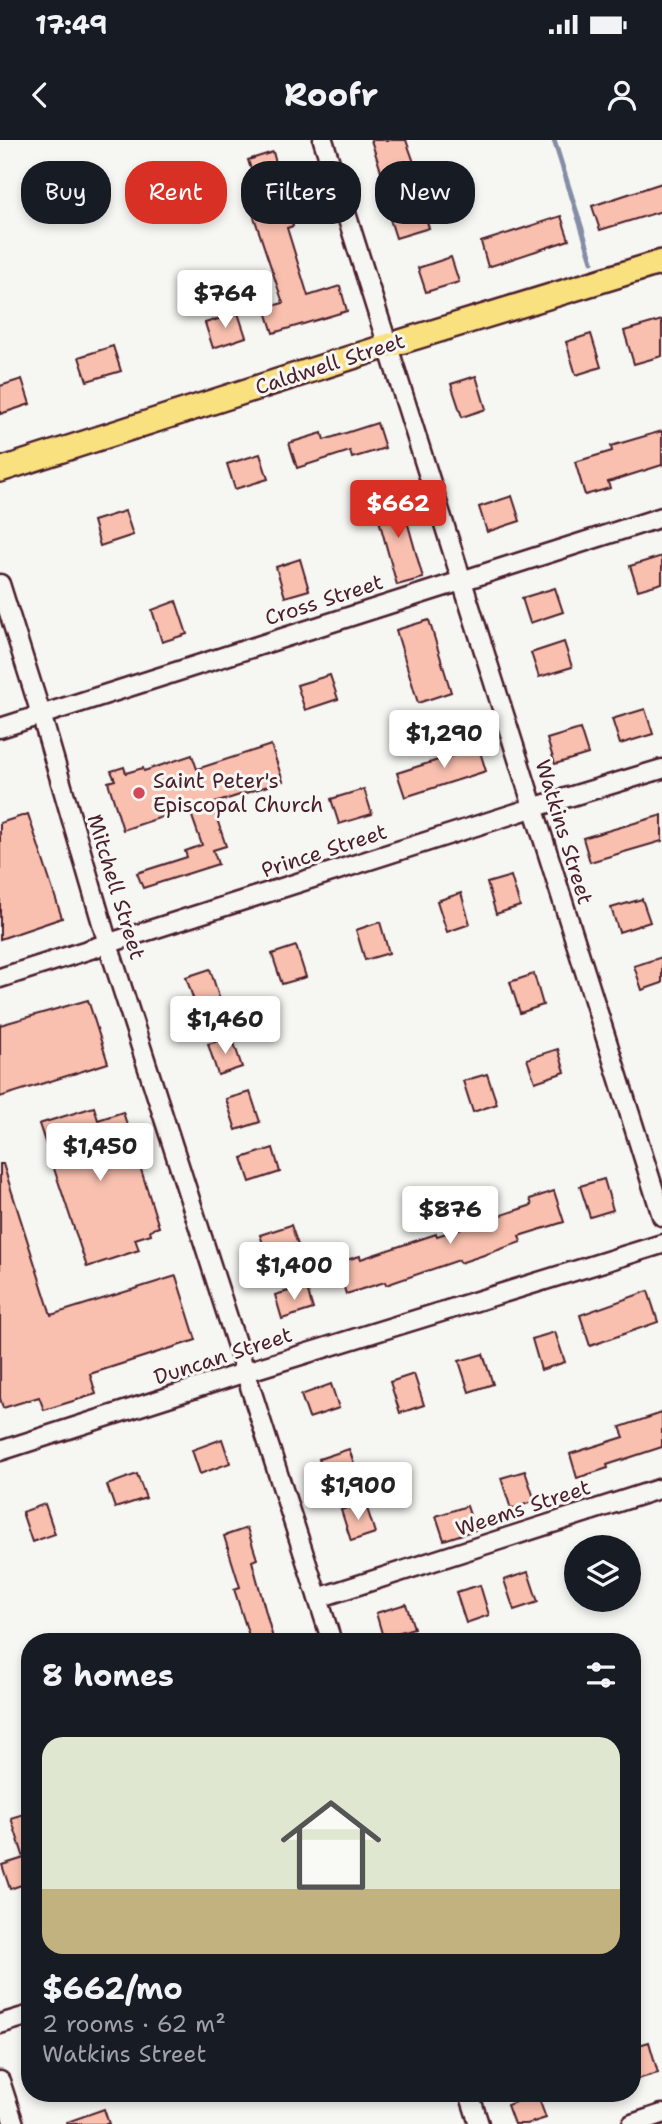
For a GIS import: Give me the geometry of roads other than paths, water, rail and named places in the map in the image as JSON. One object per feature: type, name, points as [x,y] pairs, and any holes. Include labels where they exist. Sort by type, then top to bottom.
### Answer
[{"type":"main road","name":"Caldwell Street","points":[[0,470],[387,346],[662,262]]},
{"type":"street","name":"Watkins Street","points":[[323,140],[662,1216]]},
{"type":"street","name":"Cross Street","points":[[0,728],[662,517]]},
{"type":"street","name":"Mitchell Street","points":[[0,584],[108,944],[328,1633]]},
{"type":"street","name":"Prince Street","points":[[0,978],[662,769]]},
{"type":"street","name":"Duncan Street","points":[[0,1451],[662,1244]]},
{"type":"street","name":"Weems Street","points":[[318,1598],[662,1488]]},
{"type":"street","points":[[0,2024],[21,2018]]},
{"type":"street","points":[[0,2081],[14,2124]]},
{"type":"street","points":[[472,2102],[478,2124]]},
{"type":"street","points":[[632,2124],[662,2115]]},
{"type":"waterway","points":[[554,140],[592,261]]},
{"type":"place","name":"Saint Peter's Episcopal Church","points":[[139,793]]}]
